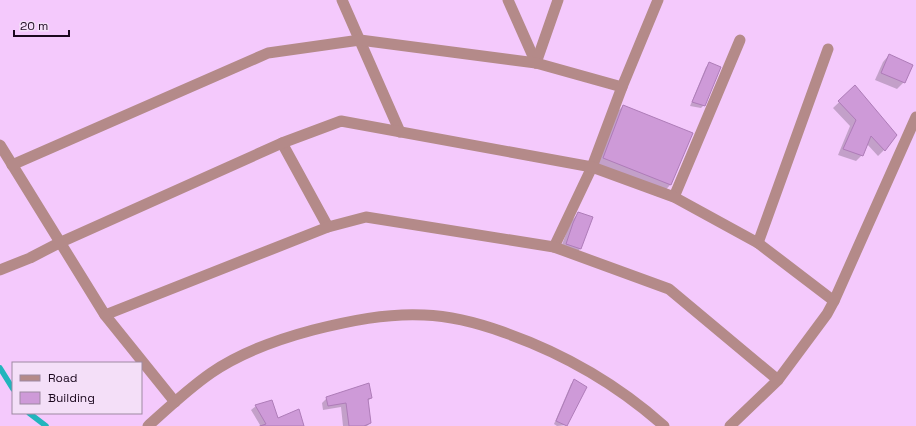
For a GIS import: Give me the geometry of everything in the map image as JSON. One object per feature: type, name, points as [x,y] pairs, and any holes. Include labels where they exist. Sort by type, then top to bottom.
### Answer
[{"type":"street","points":[[342,0],[400,132]]},
{"type":"street","points":[[508,0],[536,62]]},
{"type":"street","points":[[536,62],[558,0]]},
{"type":"street","points":[[554,247],[592,167],[622,87],[658,0]]},
{"type":"street","points":[[12,166],[268,53],[360,40],[536,62],[622,87]]},
{"type":"street","points":[[674,197],[740,40]]},
{"type":"street","points":[[758,244],[828,49]]},
{"type":"street","points":[[730,426],[778,380],[827,314],[916,118]]},
{"type":"street","points":[[0,270],[30,258],[282,143],[341,121],[592,167],[674,197],[758,244],[834,301]]},
{"type":"street","points":[[282,143],[328,227]]},
{"type":"street","points":[[0,145],[105,316],[175,402]]},
{"type":"street","points":[[105,316],[328,227],[366,217],[554,247],[669,289],[778,380]]},
{"type":"street","points":[[148,426],[211,373],[253,351],[299,334],[351,321],[403,315],[449,317],[473,322],[515,336],[552,351],[605,382],[664,426]]},
{"type":"building","points":[[889,54],[913,65],[905,83],[881,73]]},
{"type":"building","points":[[709,62],[721,67],[705,106],[692,102]]},
{"type":"building","points":[[855,85],[897,135],[885,151],[871,136],[863,156],[843,149],[856,120],[838,101]]},
{"type":"building","points":[[623,105],[693,133],[671,185],[603,158]]},
{"type":"building","points":[[578,212],[593,217],[581,249],[566,244]]},
{"type":"building","points":[[574,379],[587,387],[567,426],[556,421]]},
{"type":"building","points":[[369,383],[372,398],[368,399],[371,423],[364,426],[349,426],[346,403],[328,406],[326,397]]},
{"type":"building","points":[[272,400],[278,418],[299,409],[304,426],[260,426],[266,424],[255,405]]},
{"type":"waterway","points":[[0,368],[12,387]]},
{"type":"waterway","points":[[30,414],[46,426]]}]
